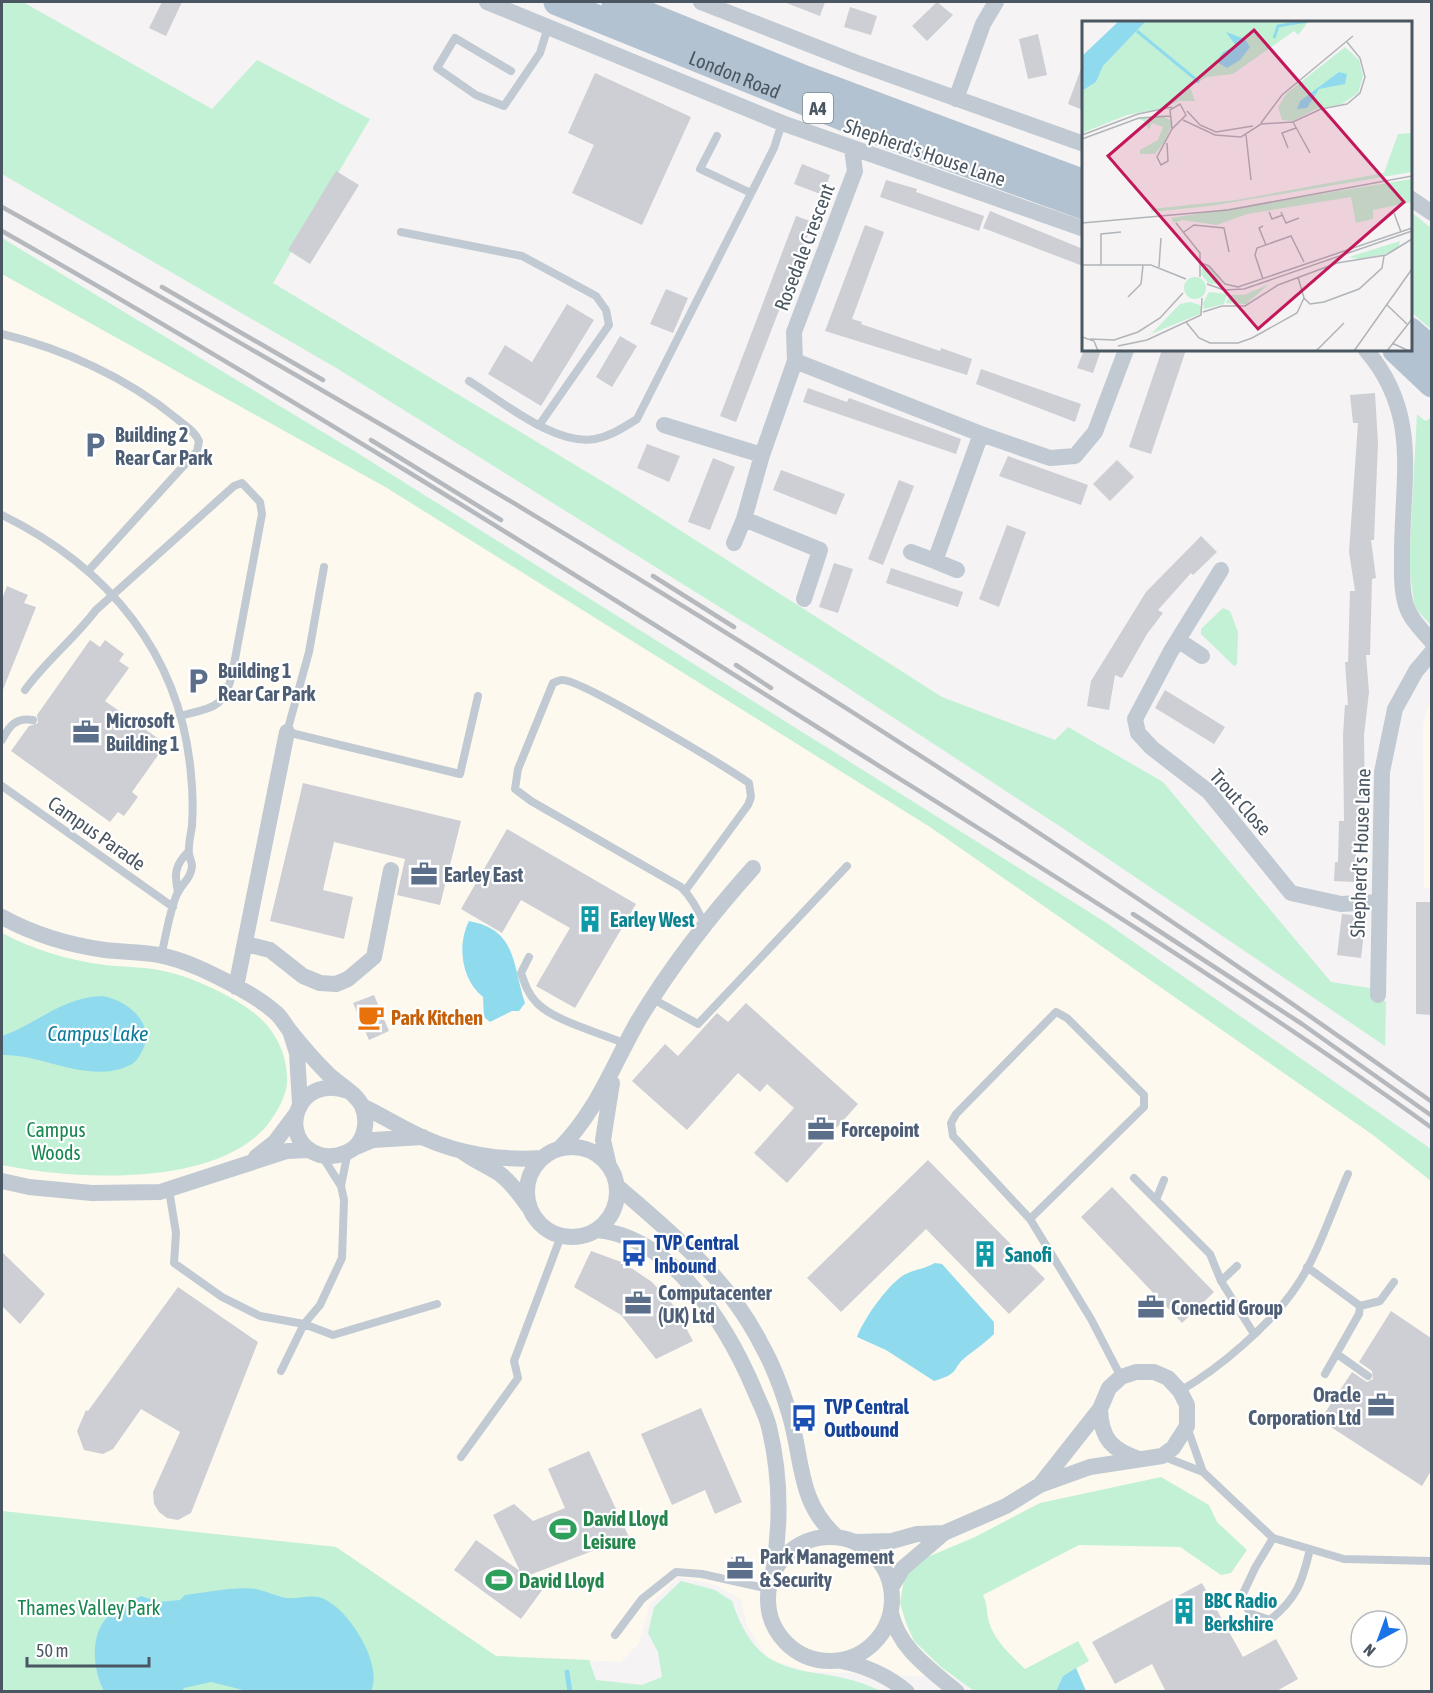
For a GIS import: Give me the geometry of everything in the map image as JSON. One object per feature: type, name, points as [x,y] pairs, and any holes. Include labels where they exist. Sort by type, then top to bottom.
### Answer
[{"type":"main road","name":"London Road","points":[[557,2],[877,131],[1082,206]]},
{"type":"main road","name":"London Road","points":[[615,2],[805,79],[1082,183]]},
{"type":"main road","points":[[1412,333],[1431,350]]},
{"type":"main road","points":[[1397,351],[1431,384]]},
{"type":"street","name":"Shepherd's House Lane","points":[[487,2],[782,123],[1082,229]]},
{"type":"street","points":[[701,2],[721,7],[956,99],[1082,144]]},
{"type":"street","points":[[956,99],[983,24],[996,2]]},
{"type":"street","name":"Rosedale Crescent","points":[[734,543],[744,519],[762,454],[795,361],[794,332],[855,171],[852,149]]},
{"type":"street","points":[[1412,199],[1431,213]]},
{"type":"street","points":[[795,361],[981,434],[1050,458],[1076,456],[1095,432],[1126,351]]},
{"type":"street","points":[[1367,351],[1386,376],[1402,416],[1406,462],[1402,533],[1404,595],[1413,619],[1431,642]]},
{"type":"street","points":[[664,424],[762,454]]},
{"type":"street","points":[[935,561],[981,434]]},
{"type":"street","points":[[744,519],[820,550],[804,598]]},
{"type":"street","points":[[911,552],[957,570]]},
{"type":"street","name":"Trout Close","points":[[1221,570],[1178,640],[1136,719],[1138,733],[1152,748],[1209,792],[1291,893],[1341,904],[1377,902]]},
{"type":"street","points":[[1178,640],[1202,656]]},
{"type":"street","name":"Shepherd's House Lane","points":[[1378,995],[1377,902],[1382,772],[1395,709],[1416,671],[1431,652]]},
{"type":"street","points":[[236,987],[287,732]]},
{"type":"street","points":[[559,1149],[592,1111],[624,1047],[704,923],[753,868]]},
{"type":"street","points":[[246,944],[270,951],[303,976],[320,983],[336,984],[348,979],[374,957],[391,870]]},
{"type":"street","points":[[2,917],[60,941],[106,950],[161,956],[192,966],[236,987],[278,1014],[290,1032],[362,1106],[423,1137],[463,1152],[516,1160],[541,1158],[559,1149],[574,1147],[588,1150],[609,1166]]},
{"type":"street","points":[[290,1032],[297,1053],[298,1135],[316,1153]]},
{"type":"street","points":[[463,1152],[478,1164],[499,1174],[513,1186],[542,1226],[561,1236],[581,1237],[597,1230],[608,1220],[615,1208],[617,1186],[609,1166],[603,1140],[609,1093],[624,1047]]},
{"type":"street","points":[[249,1164],[275,1142],[309,1093],[323,1087],[336,1086],[348,1091]]},
{"type":"street","points":[[351,1150],[365,1129],[362,1106]]},
{"type":"street","points":[[2,1181],[28,1187],[92,1192],[160,1192],[287,1150],[338,1156],[373,1140],[423,1137]]},
{"type":"street","points":[[529,1207],[528,1182],[541,1158]]},
{"type":"street","points":[[617,1186],[694,1253],[733,1296],[762,1344],[790,1416],[813,1510],[837,1537]]},
{"type":"street","points":[[597,1230],[642,1244],[679,1273],[712,1310],[741,1357],[769,1426],[777,1478],[780,1533],[767,1600],[770,1617],[779,1635],[796,1652],[813,1659],[863,1666],[891,1679],[907,1692]]},
{"type":"street","points":[[891,1588],[903,1568],[944,1533],[1006,1506],[1040,1485],[1090,1467],[1162,1456],[1173,1448],[1187,1426],[1187,1405],[1180,1390],[1168,1378],[1154,1372],[1136,1372],[1121,1377],[1109,1388],[1100,1409],[1040,1485]]},
{"type":"street","points":[[1100,1409],[1101,1424],[1109,1442],[1121,1453],[1140,1459]]},
{"type":"street","points":[[771,1581],[785,1555],[797,1545],[816,1538],[837,1537],[856,1542],[892,1541],[917,1534],[944,1533]]},
{"type":"street","points":[[856,1542],[874,1554],[883,1566],[891,1588],[891,1613],[894,1628],[912,1654],[957,1692]]},
{"type":"street","points":[[838,1661],[862,1653],[883,1631],[891,1613]]},
{"type":"lane","points":[[512,71],[454,38],[437,68],[476,95],[504,106],[540,53],[548,27]]},
{"type":"lane","points":[[469,381],[561,437],[594,439],[616,432],[637,418],[774,148],[782,123]]},
{"type":"lane","points":[[717,136],[700,170],[751,193]]},
{"type":"lane","points":[[401,232],[522,256],[582,287],[596,297],[606,310],[609,325],[540,424]]},
{"type":"lane","points":[[2,334],[64,354],[105,372],[165,410],[194,433],[199,441],[197,451],[89,570]]},
{"type":"lane","points":[[25,690],[44,665],[113,595],[240,483],[245,485],[260,502],[262,514],[232,675],[225,697],[217,706],[180,716]]},
{"type":"lane","points":[[2,515],[54,544],[89,570],[113,595],[153,649],[180,716],[192,777],[192,815],[188,852],[192,865],[188,880],[178,892],[161,956]]},
{"type":"lane","points":[[324,567],[309,652],[287,732],[460,774],[477,696]]},
{"type":"lane","points":[[685,891],[748,805],[751,797],[749,783],[571,682],[562,680],[553,683],[518,769],[515,789],[531,801],[685,891],[704,923]]},
{"type":"lane","points":[[2,740],[18,720],[33,720]]},
{"type":"lane","name":"Campus Parade","points":[[2,786],[173,907]]},
{"type":"lane","points":[[178,892],[174,876],[177,862],[188,852]]},
{"type":"lane","points":[[653,999],[698,1024],[847,866]]},
{"type":"lane","points":[[529,957],[521,973],[527,990],[537,1004],[624,1047]]},
{"type":"lane","points":[[1030,1219],[1144,1107],[1144,1095],[1067,1018],[1056,1012],[956,1114],[951,1123],[953,1136],[1030,1219],[1091,1319],[1121,1377]]},
{"type":"lane","points":[[341,1186],[351,1150]]},
{"type":"lane","points":[[281,1371],[304,1324],[320,1305],[342,1258],[344,1200],[341,1186],[316,1153]]},
{"type":"lane","points":[[1180,1390],[1204,1378],[1254,1334],[1296,1287],[1348,1174]]},
{"type":"lane","points":[[1134,1179],[1209,1254],[1221,1281],[1254,1334]]},
{"type":"lane","points":[[1156,1200],[1164,1180]]},
{"type":"lane","points":[[169,1190],[176,1233],[174,1263],[222,1297],[260,1316],[304,1324],[333,1335],[437,1304]]},
{"type":"lane","points":[[461,1457],[518,1378],[514,1360],[561,1236]]},
{"type":"lane","points":[[1221,1281],[1236,1266]]},
{"type":"lane","points":[[1307,1267],[1360,1305],[1380,1301],[1394,1282]]},
{"type":"lane","points":[[1325,1374],[1359,1314],[1360,1305]]},
{"type":"lane","points":[[1337,1354],[1368,1376]]},
{"type":"lane","points":[[1187,1426],[1203,1472]]},
{"type":"lane","points":[[1162,1456],[1203,1472],[1274,1538],[1344,1559],[1431,1561]]},
{"type":"lane","points":[[1274,1538],[1240,1600],[1252,1614],[1270,1620],[1291,1603],[1303,1579],[1310,1549]]},
{"type":"lane","points":[[615,1635],[642,1599],[676,1572],[771,1581]]},
{"type":"shaded area","points":[[2,274],[387,488],[930,827],[1373,1135],[1431,1181],[1431,1691],[1012,1692],[981,1679],[804,1671],[768,1658],[747,1626],[741,1600],[716,1585],[679,1577],[650,1604],[639,1643],[621,1662],[496,1656],[336,1547],[2,1511]]},
{"type":"shaded area","points":[[1431,695],[1431,888],[1424,888],[1423,726]]},
{"type":"green space","points":[[2,2],[23,2],[212,109],[257,60],[370,119],[273,283],[620,492],[942,697],[1055,740],[1068,727],[1163,782],[1331,982],[1370,988],[1386,1002],[1385,1046],[1064,829],[819,669],[338,369],[2,174]]},
{"type":"green space","points":[[1412,213],[1431,228],[1431,329],[1412,313]]},
{"type":"green space","points":[[2,238],[359,454],[1105,922],[1431,1149],[1431,1181],[1373,1135],[930,827],[387,488],[2,274]]},
{"type":"green space","points":[[1417,414],[1425,421],[1431,418],[1431,625],[1415,608],[1409,567]]},
{"type":"green space","points":[[1223,608],[1230,611],[1238,632],[1237,664],[1234,666],[1201,634],[1201,629]]},
{"type":"green space","name":"Campus Woods","points":[[2,933],[65,957],[105,965],[168,972],[213,988],[235,1000],[269,1027],[283,1053],[287,1083],[281,1103],[271,1120],[249,1142],[219,1158],[184,1169],[106,1176],[68,1174],[2,1165]]},
{"type":"green space","points":[[1161,1477],[1209,1505],[1217,1522],[1247,1550],[1231,1573],[1221,1575],[1180,1547],[1079,1545],[983,1595],[990,1626],[1003,1646],[1025,1669],[1078,1641],[1089,1661],[1063,1676],[1056,1691],[974,1691],[941,1667],[914,1641],[900,1603],[905,1573],[918,1561],[975,1537],[1040,1503]]},
{"type":"green space","name":"Thames Valley Park","points":[[2,1511],[336,1547],[496,1656],[589,1660],[596,1680],[642,1685],[662,1677],[658,1652],[648,1633],[654,1607],[681,1581],[715,1590],[732,1601],[744,1630],[758,1649],[774,1661],[792,1668],[856,1681],[881,1691],[2,1692]]},
{"type":"water","points":[[469,921],[497,932],[505,941],[511,951],[525,1003],[519,1011],[512,1011],[490,1022],[484,1017],[483,997],[470,981],[463,961],[463,940]]},
{"type":"water","name":"Campus Lake","points":[[102,996],[112,998],[130,1008],[143,1024],[146,1033],[145,1043],[139,1057],[132,1064],[113,1071],[97,1072],[18,1056],[2,1055],[2,1036],[74,1001]]},
{"type":"water","points":[[935,1263],[942,1264],[994,1322],[994,1334],[962,1360],[953,1373],[934,1381],[886,1350],[857,1337],[871,1311],[894,1283],[908,1273]]},
{"type":"water","points":[[228,1589],[256,1589],[287,1598],[319,1597],[330,1602],[351,1623],[368,1652],[374,1680],[371,1691],[247,1691],[211,1682],[184,1688],[182,1691],[104,1691],[95,1661],[96,1639],[99,1629],[112,1613],[141,1596],[159,1602],[180,1600],[185,1595]]},
{"type":"water","points":[[1076,1668],[1086,1691],[1056,1691],[1063,1676]]},
{"type":"building","points":[[162,2],[182,2],[166,36],[149,28]]},
{"type":"building","points":[[784,2],[825,2],[820,16]]},
{"type":"building","points":[[937,2],[953,15],[927,41],[912,26]]},
{"type":"building","points":[[850,7],[877,16],[871,35],[844,27]]},
{"type":"building","points":[[1038,34],[1047,75],[1028,79],[1019,39]]},
{"type":"building","points":[[1082,66],[1082,110],[1068,104]]},
{"type":"building","points":[[595,73],[691,117],[642,225],[572,193],[594,145],[568,133]]},
{"type":"building","points":[[802,164],[830,175],[823,195],[794,184]]},
{"type":"building","points":[[336,171],[359,185],[310,264],[288,250]]},
{"type":"building","points":[[886,180],[917,189],[916,192],[984,216],[979,231],[880,197]]},
{"type":"building","points":[[990,211],[1082,249],[1082,266],[983,228]]},
{"type":"building","points":[[796,216],[813,222],[736,422],[720,416]]},
{"type":"building","points":[[865,225],[884,232],[852,319],[940,351],[941,348],[972,359],[967,375],[825,331]]},
{"type":"building","points":[[666,289],[688,298],[673,333],[650,324]]},
{"type":"building","points":[[567,304],[594,320],[541,406],[488,374],[505,345],[532,362]]},
{"type":"building","points":[[620,336],[637,346],[612,387],[596,377]]},
{"type":"building","points":[[1084,351],[1101,351],[1093,373],[1077,368]]},
{"type":"building","points":[[1162,351],[1186,351],[1151,454],[1129,447]]},
{"type":"building","points":[[981,369],[1081,404],[1075,422],[976,384]]},
{"type":"building","points":[[808,388],[847,402],[849,398],[961,439],[956,454],[803,402]]},
{"type":"building","points":[[1375,393],[1378,443],[1374,540],[1371,540],[1376,578],[1372,579],[1370,655],[1366,655],[1369,692],[1364,735],[1365,811],[1358,811],[1355,882],[1334,881],[1335,862],[1338,862],[1339,821],[1344,821],[1343,735],[1345,705],[1348,705],[1345,662],[1348,662],[1350,591],[1355,591],[1349,552],[1358,423],[1353,423],[1350,395]]},
{"type":"building","points":[[647,444],[680,456],[669,482],[637,468]]},
{"type":"building","points":[[1008,456],[1088,485],[1081,505],[999,476]]},
{"type":"building","points":[[713,458],[735,467],[710,530],[688,522]]},
{"type":"building","points":[[1117,460],[1134,477],[1110,501],[1093,484]]},
{"type":"building","points":[[781,470],[845,494],[836,515],[773,490]]},
{"type":"building","points":[[899,480],[914,486],[883,565],[868,559]]},
{"type":"building","points":[[1007,525],[1026,532],[999,607],[979,599]]},
{"type":"building","points":[[1201,536],[1217,552],[1193,575],[1191,573],[1158,610],[1163,613],[1147,634],[1122,678],[1115,675],[1109,710],[1087,706],[1091,681],[1146,592]]},
{"type":"building","points":[[834,563],[853,569],[838,613],[819,607]]},
{"type":"building","points":[[891,568],[963,592],[958,607],[886,583]]},
{"type":"building","points":[[7,586],[28,595],[24,603],[36,607],[2,692],[2,599]]},
{"type":"building","name":"Microsoft Building 1","points":[[90,640],[100,647],[105,640],[124,654],[119,661],[129,668],[105,701],[166,744],[132,792],[138,797],[124,816],[118,812],[110,822],[11,751],[29,726],[38,723],[37,715]]},
{"type":"building","points":[[1165,690],[1225,727],[1214,744],[1155,708]]},
{"type":"building","name":"Earley East","points":[[303,783],[461,821],[440,905],[397,895],[405,859],[334,842],[323,890],[353,897],[344,939],[270,921]]},
{"type":"building","name":"Earley West","points":[[507,829],[636,904],[575,1008],[536,986],[570,928],[521,900],[502,933],[461,909]]},
{"type":"building","points":[[1416,902],[1431,902],[1431,1015],[1416,1014]]},
{"type":"building","points":[[1342,914],[1366,916],[1361,958],[1337,955]]},
{"type":"building","name":"Park Kitchen","points":[[374,995],[389,1031],[369,1040],[353,1003]]},
{"type":"building","points":[[746,1003],[858,1104],[787,1183],[754,1153],[794,1108],[767,1084],[760,1092],[738,1073],[687,1130],[632,1081],[665,1044],[678,1056],[717,1013],[728,1022]]},
{"type":"building","name":"Sanofi","points":[[928,1160],[1045,1279],[1009,1314],[926,1229],[841,1312],[807,1278]]},
{"type":"building","points":[[1112,1187],[1214,1292],[1182,1323],[1081,1217]]},
{"type":"building","name":"Computacenter (UK) Ltd","points":[[591,1251],[624,1263],[652,1282],[675,1307],[693,1341],[656,1359],[621,1315],[574,1287]]},
{"type":"building","points":[[2,1252],[45,1294],[20,1324],[2,1306]]},
{"type":"building","points":[[178,1287],[258,1342],[191,1513],[178,1520],[167,1518],[159,1512],[154,1504],[153,1492],[180,1432],[141,1409],[113,1449],[103,1454],[84,1450],[77,1431],[86,1410],[88,1411]]},
{"type":"building","name":"Oracle Corporation Ltd","points":[[1391,1311],[1431,1338],[1431,1471],[1422,1486],[1320,1420],[1352,1372],[1367,1382],[1373,1379],[1372,1371],[1359,1362]]},
{"type":"building","points":[[701,1408],[742,1502],[715,1514],[705,1490],[672,1505],[641,1434]]},
{"type":"building","name":"David Lloyd Leisure","points":[[589,1451],[629,1537],[527,1576],[543,1589],[521,1619],[454,1570],[476,1540],[520,1571],[493,1515],[514,1504],[533,1521],[565,1508],[548,1469]]},
{"type":"building","name":"Park Management & Security","points":[[731,1557],[753,1561],[749,1578],[728,1573]]},
{"type":"building","name":"BBC Radio Berkshire","points":[[1202,1583],[1243,1657],[1276,1639],[1298,1679],[1275,1692],[1166,1692],[1152,1664],[1115,1684],[1092,1642]]},
{"type":"waterway","points":[[567,1672],[570,1692]]},
{"type":"railway","points":[[2,207],[429,453],[576,540],[721,630],[1009,813],[1292,1004],[1432,1102]]},
{"type":"railway","points":[[2,231],[306,410],[707,657],[1200,970],[1432,1128]]},
{"type":"railway","points":[[162,287],[323,380]]},
{"type":"railway","points":[[371,440],[501,520]]},
{"type":"railway","points":[[653,576],[734,627]]},
{"type":"railway","points":[[736,665],[771,688]]},
{"type":"railway","points":[[1133,914],[1302,1024],[1432,1116]]},
{"type":"place","name":"Building 2 Rear Car Park","points":[[95,445]]},
{"type":"place","name":"Building 1 Rear Car Park","points":[[198,681]]},
{"type":"place","name":"Microsoft Building 1","points":[[86,732]]},
{"type":"place","name":"Earley East","points":[[424,874]]},
{"type":"place","name":"Earley West","points":[[590,919]]},
{"type":"place","name":"Park Kitchen","points":[[371,1017]]},
{"type":"place","name":"Forcepoint","points":[[821,1129]]},
{"type":"place","name":"TVP Central Inbound","points":[[634,1253]]},
{"type":"place","name":"Sanofi","points":[[985,1254]]},
{"type":"place","name":"Computacenter (UK) Ltd","points":[[638,1303]]},
{"type":"place","name":"Conectid Group","points":[[1151,1307]]},
{"type":"place","name":"Oracle Corporation Ltd","points":[[1381,1405]]},
{"type":"place","name":"TVP Central Outbound","points":[[804,1418]]},
{"type":"place","name":"David Lloyd Leisure","points":[[563,1529]]},
{"type":"place","name":"Park Management & Security","points":[[740,1568]]},
{"type":"place","name":"David Lloyd","points":[[499,1580]]},
{"type":"place","name":"BBC Radio Berkshire","points":[[1184,1611]]}]
